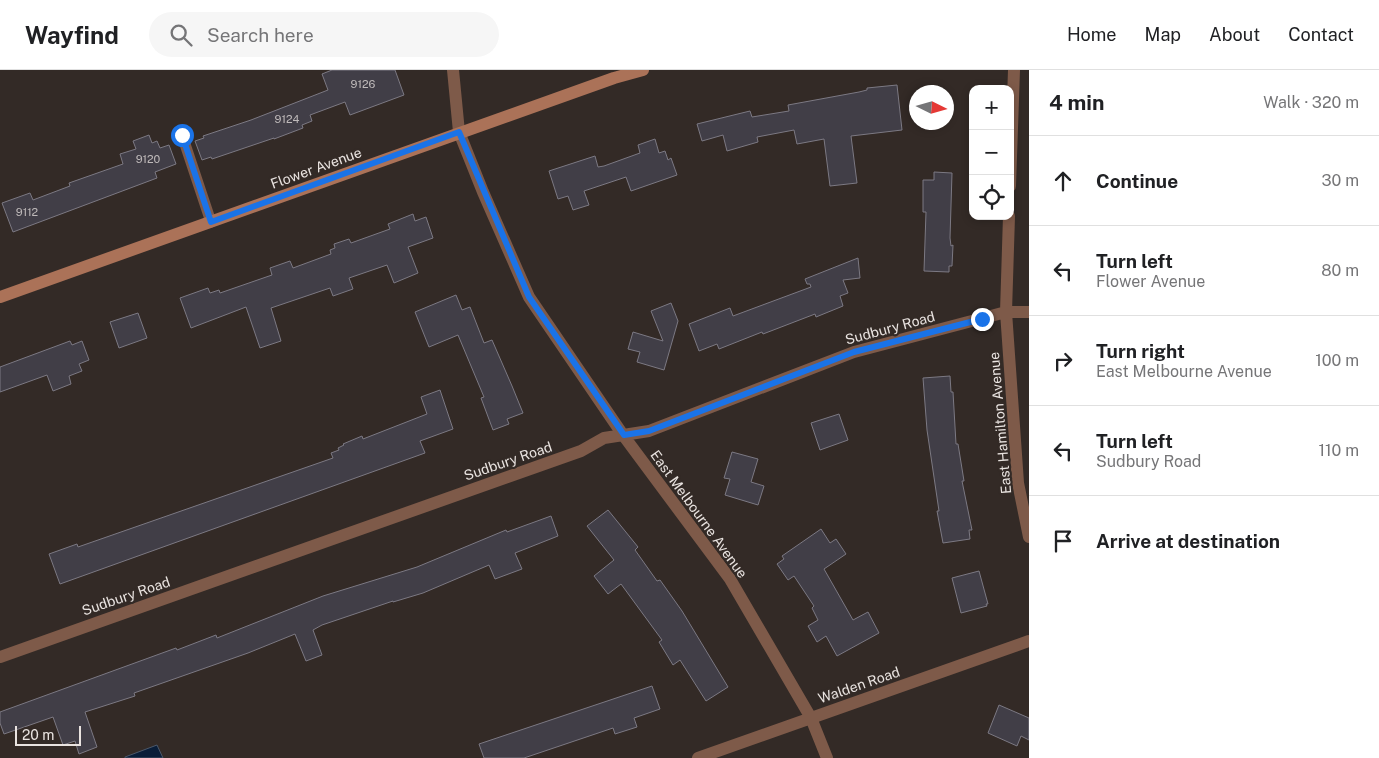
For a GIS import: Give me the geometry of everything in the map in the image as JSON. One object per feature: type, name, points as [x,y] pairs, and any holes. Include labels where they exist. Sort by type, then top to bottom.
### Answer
[{"type":"street","name":"East Melbourne Avenue","points":[[453,70],[459,132],[529,297],[624,435],[730,579],[811,718],[826,758]]},
{"type":"street","name":"Flower Avenue","points":[[0,297],[459,132],[642,70]]},
{"type":"street","points":[[1010,175],[1014,70]]},
{"type":"street","name":"East Hamilton Avenue","points":[[1009,220],[1006,312],[1018,483],[1029,537]]},
{"type":"street","name":"Sudbury Road","points":[[0,657],[581,452],[604,438],[649,431],[854,352],[1006,312],[1029,312]]},
{"type":"street","name":"Walden Road","points":[[698,758],[1029,641]]},
{"type":"lane","points":[[182,135],[211,222]]},
{"type":"water","points":[[157,745],[163,758],[125,758],[125,757]]},
{"type":"building","points":[[332,70],[395,70],[404,95],[350,115],[345,102],[310,115],[312,121],[302,125],[303,128],[212,159],[211,157],[202,160],[195,141],[204,138],[203,136],[251,120],[328,90],[322,74]]},
{"type":"building","points":[[897,85],[902,130],[851,136],[857,183],[830,186],[824,139],[797,144],[794,130],[757,137],[758,142],[727,151],[723,135],[702,141],[697,124],[750,111],[752,117],[789,111],[788,105],[859,92],[867,90],[867,88]]},
{"type":"building","points":[[149,135],[152,143],[157,141],[160,148],[169,145],[176,164],[155,172],[157,178],[13,232],[2,203],[30,193],[33,200],[70,186],[69,183],[123,164],[120,154],[136,149],[133,141]]},
{"type":"building","points":[[655,139],[659,153],[665,151],[668,160],[671,158],[677,175],[631,191],[626,177],[584,191],[589,205],[573,210],[568,196],[558,199],[549,171],[595,156],[598,167],[604,166],[640,153],[638,145]]},
{"type":"building","points":[[934,172],[952,173],[950,238],[951,246],[953,245],[952,266],[949,266],[949,272],[924,271],[926,212],[923,212],[923,180],[934,180]]},
{"type":"building","points":[[413,214],[415,221],[426,217],[433,238],[408,247],[418,273],[394,283],[387,265],[349,278],[353,289],[333,296],[330,288],[271,308],[281,341],[260,348],[246,307],[191,328],[180,298],[208,288],[210,293],[219,290],[220,293],[272,275],[270,268],[290,261],[293,268],[331,254],[330,250],[335,248],[334,244],[349,239],[351,243],[390,229],[388,224]]},
{"type":"building","points":[[858,258],[860,278],[843,280],[848,293],[840,296],[843,306],[816,317],[815,314],[763,334],[762,332],[719,349],[717,344],[699,351],[689,324],[730,308],[733,316],[811,287],[805,279]]},
{"type":"building","points":[[456,295],[462,310],[470,307],[484,343],[492,340],[523,413],[507,419],[509,424],[493,430],[481,398],[484,397],[458,335],[429,347],[415,312]]},
{"type":"building","points":[[671,303],[678,321],[664,370],[637,362],[640,352],[628,349],[633,332],[663,341],[651,311]]},
{"type":"building","points":[[138,313],[147,338],[119,348],[110,322]]},
{"type":"building","points":[[70,341],[72,345],[82,341],[89,360],[79,364],[82,371],[69,376],[71,384],[53,391],[47,375],[0,392],[0,367]]},
{"type":"building","points":[[950,376],[951,392],[953,392],[956,444],[958,444],[964,481],[962,481],[972,530],[969,530],[970,539],[943,543],[927,430],[923,378]]},
{"type":"building","points":[[440,390],[453,429],[420,441],[425,453],[60,584],[49,554],[77,544],[78,547],[333,458],[331,453],[339,450],[338,448],[343,444],[362,436],[363,439],[427,414],[421,397]]},
{"type":"building","points":[[839,414],[848,440],[820,450],[811,423]]},
{"type":"building","points":[[732,452],[758,459],[751,482],[764,486],[758,505],[725,495],[730,479],[724,478]]},
{"type":"building","points":[[608,510],[638,547],[635,550],[657,581],[660,580],[682,611],[728,687],[706,701],[680,660],[673,665],[659,642],[662,640],[621,584],[608,594],[594,576],[614,560],[587,526]]},
{"type":"building","points":[[551,516],[558,536],[515,553],[522,569],[495,579],[489,565],[423,593],[322,625],[313,630],[322,655],[306,661],[295,634],[248,653],[134,693],[135,696],[85,712],[97,747],[79,754],[75,741],[63,745],[53,717],[4,734],[0,723],[0,712],[176,648],[177,650],[216,635],[217,638],[323,596],[417,567],[506,530],[507,532]]},
{"type":"building","points":[[821,529],[830,543],[836,539],[846,554],[824,569],[853,620],[868,612],[879,633],[837,656],[826,636],[817,642],[808,626],[818,620],[812,608],[814,606],[794,576],[788,580],[777,564],[784,559],[782,556]]},
{"type":"building","points":[[979,571],[988,604],[986,604],[987,606],[961,613],[952,578]]},
{"type":"building","points":[[652,686],[660,709],[634,718],[637,727],[615,734],[613,728],[524,758],[484,758],[479,744]]},
{"type":"building","points":[[999,705],[1029,718],[1029,740],[1021,736],[1017,746],[988,733]]},
{"type":"route","points":[[182,135],[211,222],[459,132],[529,297],[624,435],[649,431],[854,352],[982,319]]}]
